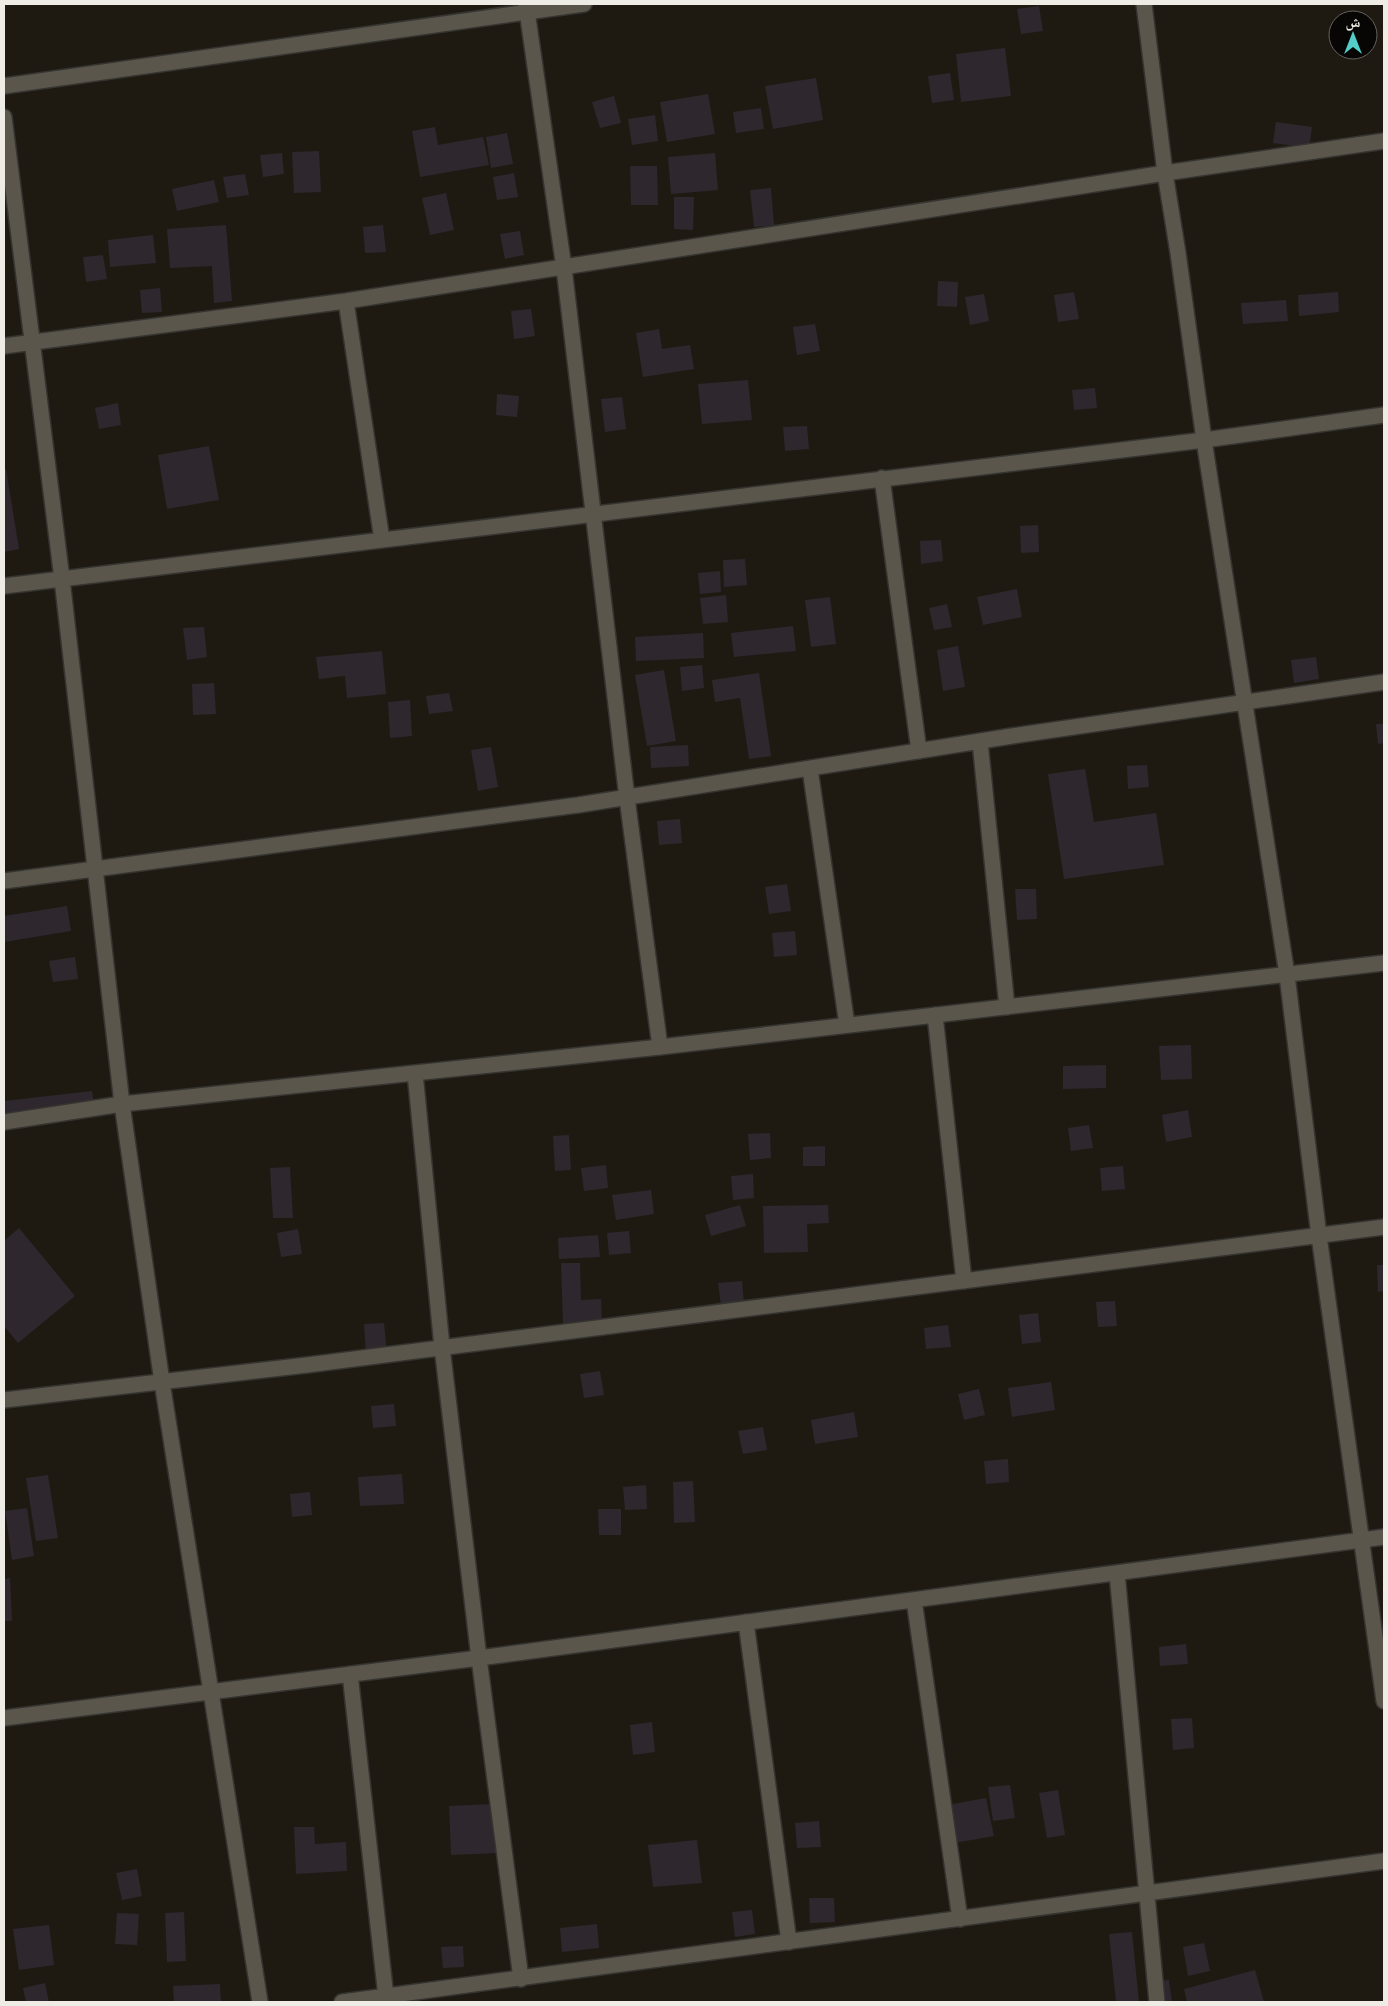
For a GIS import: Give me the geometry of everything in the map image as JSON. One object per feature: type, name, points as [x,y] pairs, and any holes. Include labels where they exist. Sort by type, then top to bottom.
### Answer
[{"type":"street","points":[[4,86],[526,8],[584,4]]},
{"type":"street","points":[[1144,4],[1165,173],[1204,440],[1287,975],[1319,1236],[1384,1701]]},
{"type":"street","points":[[526,8],[564,268],[627,798],[660,1047]]},
{"type":"street","points":[[4,117],[62,579],[122,1104],[162,1382],[260,2002]]},
{"type":"street","points":[[4,346],[346,302],[1165,173],[1384,141]]},
{"type":"street","points":[[346,302],[382,540]]},
{"type":"street","points":[[4,586],[1204,440],[1384,416]]},
{"type":"street","points":[[882,478],[919,752]]},
{"type":"street","points":[[4,881],[627,798],[1245,701],[1384,682]]},
{"type":"street","points":[[980,742],[1006,1007]]},
{"type":"street","points":[[810,769],[847,1025]]},
{"type":"street","points":[[4,1122],[122,1104],[660,1047],[1384,963]]},
{"type":"street","points":[[935,1015],[964,1281]]},
{"type":"street","points":[[415,1073],[442,1347],[479,1658],[522,1978]]},
{"type":"street","points":[[4,1400],[442,1347],[1384,1227]]},
{"type":"street","points":[[4,1718],[479,1658],[1384,1537]]},
{"type":"street","points":[[1116,1573],[1156,2002]]},
{"type":"street","points":[[914,1600],[960,1919]]},
{"type":"street","points":[[746,1622],[789,1942]]},
{"type":"street","points":[[350,1674],[386,1996]]},
{"type":"street","points":[[342,2002],[1384,1861]]},
{"type":"building","points":[[1039,6],[1043,31],[1021,34],[1017,9]]},
{"type":"building","points":[[1005,48],[1011,96],[961,102],[956,54]]},
{"type":"building","points":[[950,73],[954,100],[932,103],[928,76]]},
{"type":"building","points":[[816,78],[823,120],[773,129],[765,86]]},
{"type":"building","points":[[708,94],[715,134],[667,142],[660,102]]},
{"type":"building","points":[[614,96],[621,123],[600,128],[592,102]]},
{"type":"building","points":[[761,108],[764,129],[736,133],[733,112]]},
{"type":"building","points":[[655,115],[658,141],[632,145],[628,119]]},
{"type":"building","points":[[1276,122],[1312,127],[1309,148],[1273,143]]},
{"type":"building","points":[[435,127],[438,145],[483,137],[489,165],[420,177],[412,131]]},
{"type":"building","points":[[507,133],[513,164],[491,168],[486,137]]},
{"type":"building","points":[[319,151],[321,192],[294,193],[292,152]]},
{"type":"building","points":[[282,153],[284,174],[263,177],[260,155]]},
{"type":"building","points":[[715,153],[718,190],[671,194],[668,157]]},
{"type":"building","points":[[630,166],[657,166],[658,205],[631,205]]},
{"type":"building","points":[[514,173],[518,197],[497,200],[493,177]]},
{"type":"building","points":[[245,174],[249,195],[227,198],[223,177]]},
{"type":"building","points":[[214,180],[219,202],[177,211],[172,189]]},
{"type":"building","points":[[771,188],[774,225],[754,227],[750,190]]},
{"type":"building","points":[[446,193],[454,230],[430,235],[422,198]]},
{"type":"building","points":[[674,197],[694,197],[693,230],[674,229]]},
{"type":"building","points":[[226,225],[232,301],[214,303],[212,266],[170,268],[167,229]]},
{"type":"building","points":[[383,225],[386,252],[365,253],[363,227]]},
{"type":"building","points":[[520,231],[524,255],[505,259],[500,234]]},
{"type":"building","points":[[153,235],[156,263],[110,267],[108,240]]},
{"type":"building","points":[[103,255],[107,279],[86,282],[83,257]]},
{"type":"building","points":[[938,281],[958,282],[957,307],[937,306]]},
{"type":"building","points":[[160,288],[162,312],[142,313],[140,290]]},
{"type":"building","points":[[1074,292],[1079,319],[1058,322],[1054,295]]},
{"type":"building","points":[[1338,292],[1339,312],[1299,316],[1298,295]]},
{"type":"building","points":[[984,294],[989,321],[970,325],[965,297]]},
{"type":"building","points":[[1286,300],[1288,321],[1243,324],[1241,303]]},
{"type":"building","points":[[531,309],[535,336],[514,339],[511,311]]},
{"type":"building","points":[[815,324],[820,351],[797,355],[793,327]]},
{"type":"building","points":[[659,329],[662,349],[690,345],[694,369],[643,377],[636,333]]},
{"type":"building","points":[[748,380],[752,420],[702,424],[698,384]]},
{"type":"building","points":[[1095,388],[1097,408],[1074,410],[1072,390]]},
{"type":"building","points":[[497,394],[519,396],[517,417],[496,415]]},
{"type":"building","points":[[622,397],[626,429],[605,432],[601,399]]},
{"type":"building","points":[[118,403],[121,425],[99,429],[95,408]]},
{"type":"building","points":[[807,426],[809,449],[785,451],[783,427]]},
{"type":"building","points":[[209,446],[219,500],[167,509],[158,455]]},
{"type":"building","points":[[6,469],[19,549],[4,552],[4,470]]},
{"type":"building","points":[[1038,525],[1039,552],[1021,553],[1020,526]]},
{"type":"building","points":[[941,540],[943,561],[921,564],[920,541]]},
{"type":"building","points":[[745,559],[747,585],[724,587],[723,560]]},
{"type":"building","points":[[720,571],[721,592],[700,594],[698,573]]},
{"type":"building","points":[[1017,589],[1022,617],[983,625],[977,597]]},
{"type":"building","points":[[726,595],[728,622],[703,624],[700,598]]},
{"type":"building","points":[[830,597],[836,644],[811,647],[805,600]]},
{"type":"building","points":[[947,604],[952,627],[934,630],[929,608]]},
{"type":"building","points":[[793,626],[796,651],[734,657],[731,633]]},
{"type":"building","points":[[204,627],[207,657],[187,660],[183,628]]},
{"type":"building","points":[[703,633],[704,658],[636,661],[635,637]]},
{"type":"building","points":[[958,646],[965,687],[943,691],[937,650]]},
{"type":"building","points":[[382,651],[386,694],[347,698],[345,676],[319,679],[316,657]]},
{"type":"building","points":[[1316,657],[1319,679],[1294,683],[1291,660]]},
{"type":"building","points":[[702,665],[704,688],[682,691],[680,667]]},
{"type":"building","points":[[664,670],[676,741],[647,746],[635,675]]},
{"type":"building","points":[[759,673],[771,756],[749,759],[740,698],[715,702],[712,680]]},
{"type":"building","points":[[214,683],[216,714],[193,715],[192,684]]},
{"type":"building","points":[[449,693],[453,711],[429,714],[426,696]]},
{"type":"building","points":[[410,700],[412,736],[390,738],[388,702]]},
{"type":"building","points":[[1376,724],[1384,724],[1384,743],[1378,744]]},
{"type":"building","points":[[688,745],[689,766],[651,768],[650,747]]},
{"type":"building","points":[[491,747],[498,787],[478,791],[471,750]]},
{"type":"building","points":[[1147,765],[1149,787],[1128,789],[1127,766]]},
{"type":"building","points":[[1085,769],[1094,822],[1156,813],[1164,865],[1064,879],[1048,774]]},
{"type":"building","points":[[680,819],[682,843],[659,845],[657,821]]},
{"type":"building","points":[[787,884],[791,911],[769,914],[765,887]]},
{"type":"building","points":[[1015,889],[1036,889],[1037,919],[1017,920]]},
{"type":"building","points":[[67,906],[71,931],[4,942],[4,916]]},
{"type":"building","points":[[795,931],[797,955],[774,957],[772,933]]},
{"type":"building","points":[[75,957],[78,979],[53,982],[49,961]]},
{"type":"building","points":[[1191,1045],[1192,1079],[1161,1080],[1159,1046]]},
{"type":"building","points":[[1106,1065],[1106,1088],[1063,1089],[1063,1066]]},
{"type":"building","points":[[92,1091],[95,1115],[4,1125],[4,1101]]},
{"type":"building","points":[[1188,1110],[1192,1137],[1166,1142],[1162,1115]]},
{"type":"building","points":[[1089,1125],[1093,1148],[1071,1151],[1068,1128]]},
{"type":"building","points":[[770,1133],[771,1158],[750,1160],[748,1134]]},
{"type":"building","points":[[569,1135],[571,1170],[555,1171],[553,1136]]},
{"type":"building","points":[[825,1146],[825,1166],[803,1166],[803,1147]]},
{"type":"building","points":[[606,1165],[608,1188],[584,1191],[581,1168]]},
{"type":"building","points":[[1123,1166],[1125,1189],[1102,1191],[1100,1168]]},
{"type":"building","points":[[290,1167],[293,1218],[273,1218],[270,1168]]},
{"type":"building","points":[[753,1174],[754,1198],[733,1200],[731,1176]]},
{"type":"building","points":[[651,1190],[654,1214],[616,1220],[612,1195]]},
{"type":"building","points":[[740,1205],[746,1226],[711,1236],[705,1215]]},
{"type":"building","points":[[828,1205],[829,1223],[807,1224],[808,1252],[764,1253],[763,1206]]},
{"type":"building","points":[[19,1228],[75,1296],[18,1343],[4,1326],[4,1241]]},
{"type":"building","points":[[298,1229],[302,1254],[281,1257],[277,1233]]},
{"type":"building","points":[[629,1231],[631,1253],[609,1255],[607,1233]]},
{"type":"building","points":[[598,1235],[600,1257],[559,1259],[558,1238]]},
{"type":"building","points":[[561,1263],[580,1263],[581,1300],[601,1299],[602,1322],[563,1323]]},
{"type":"building","points":[[1377,1265],[1384,1265],[1384,1291],[1378,1292]]},
{"type":"building","points":[[742,1281],[744,1302],[721,1305],[718,1283]]},
{"type":"building","points":[[1115,1301],[1117,1326],[1098,1327],[1096,1302]]},
{"type":"building","points":[[1038,1313],[1041,1342],[1022,1344],[1019,1315]]},
{"type":"building","points":[[384,1323],[387,1354],[366,1355],[364,1324]]},
{"type":"building","points":[[948,1325],[951,1347],[926,1349],[924,1328]]},
{"type":"building","points":[[600,1371],[604,1395],[584,1398],[580,1374]]},
{"type":"building","points":[[1051,1382],[1055,1410],[1012,1417],[1008,1388]]},
{"type":"building","points":[[979,1389],[985,1415],[964,1420],[958,1394]]},
{"type":"building","points":[[394,1404],[396,1426],[373,1428],[371,1406]]},
{"type":"building","points":[[854,1412],[858,1437],[815,1444],[811,1420]]},
{"type":"building","points":[[763,1427],[767,1450],[743,1454],[738,1431]]},
{"type":"building","points":[[1008,1459],[1009,1482],[986,1484],[984,1461]]},
{"type":"building","points":[[402,1474],[404,1504],[360,1506],[358,1477]]},
{"type":"building","points":[[48,1475],[58,1538],[36,1541],[26,1478]]},
{"type":"building","points":[[693,1481],[695,1522],[674,1523],[673,1482]]},
{"type":"building","points":[[646,1485],[647,1509],[625,1510],[623,1487]]},
{"type":"building","points":[[310,1492],[312,1515],[292,1517],[290,1494]]},
{"type":"building","points":[[27,1508],[34,1556],[12,1560],[5,1511]]},
{"type":"building","points":[[598,1509],[621,1509],[621,1535],[599,1535]]},
{"type":"building","points":[[10,1578],[12,1621],[4,1621],[4,1579]]},
{"type":"building","points":[[1186,1644],[1188,1664],[1160,1666],[1159,1647]]},
{"type":"building","points":[[1192,1718],[1194,1748],[1173,1750],[1171,1719]]},
{"type":"building","points":[[652,1722],[655,1752],[633,1755],[630,1725]]},
{"type":"building","points":[[1010,1785],[1015,1818],[993,1821],[988,1787]]},
{"type":"building","points":[[1058,1790],[1065,1835],[1047,1838],[1039,1793]]},
{"type":"building","points":[[986,1798],[994,1836],[949,1844],[942,1806]]},
{"type":"building","points":[[494,1804],[497,1853],[451,1855],[449,1806]]},
{"type":"building","points":[[819,1821],[821,1847],[797,1848],[795,1823]]},
{"type":"building","points":[[294,1827],[314,1827],[315,1844],[346,1842],[347,1871],[296,1874]]},
{"type":"building","points":[[697,1840],[702,1883],[653,1887],[648,1845]]},
{"type":"building","points":[[137,1869],[142,1896],[122,1900],[116,1873]]},
{"type":"building","points":[[809,1898],[834,1898],[835,1922],[810,1923]]},
{"type":"building","points":[[752,1910],[755,1934],[735,1937],[732,1912]]},
{"type":"building","points":[[184,1912],[186,1961],[167,1962],[165,1913]]},
{"type":"building","points":[[117,1913],[139,1914],[137,1945],[115,1944]]},
{"type":"building","points":[[597,1924],[599,1948],[562,1952],[560,1928]]},
{"type":"building","points":[[49,1925],[54,1965],[19,1970],[13,1929]]},
{"type":"building","points":[[1132,1932],[1139,2002],[1116,2002],[1109,1934]]},
{"type":"building","points":[[1204,1943],[1210,1971],[1188,1976],[1183,1947]]},
{"type":"building","points":[[463,1946],[464,1967],[443,1968],[441,1947]]},
{"type":"building","points":[[1255,1970],[1264,2002],[1187,2002],[1184,1989]]},
{"type":"building","points":[[1169,1980],[1172,2002],[1149,2002],[1148,1982]]},
{"type":"building","points":[[45,1983],[49,2002],[26,2002],[23,1988]]},
{"type":"building","points":[[220,1984],[221,2002],[174,2002],[173,1986]]}]
